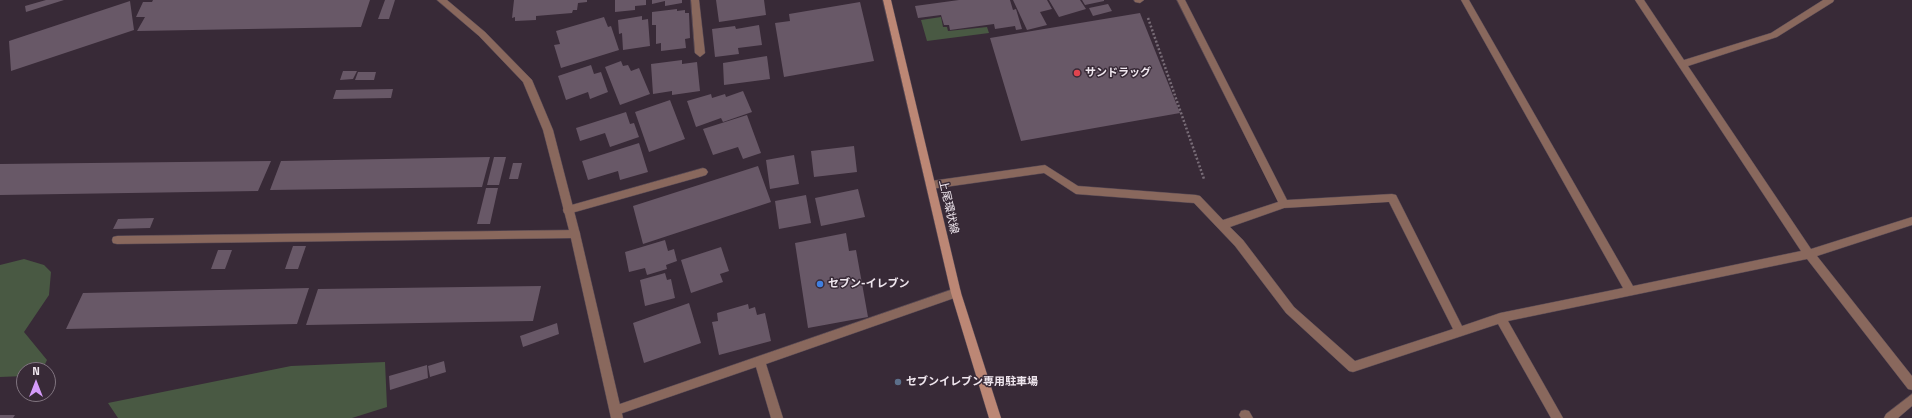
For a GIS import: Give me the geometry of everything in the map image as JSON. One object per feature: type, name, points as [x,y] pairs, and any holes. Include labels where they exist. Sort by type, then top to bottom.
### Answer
[{"type":"main road","name":"上尾環状線","points":[[887,0],[956,293],[995,418]]},
{"type":"street","points":[[441,0],[482,34],[527,80],[548,130],[575,234],[617,414],[760,361],[956,293]]},
{"type":"street","points":[[695,0],[700,53]]},
{"type":"street","points":[[1181,0],[1284,204]]},
{"type":"street","points":[[1465,0],[1630,291]]},
{"type":"street","points":[[1639,0],[1809,254],[1912,385]]},
{"type":"street","points":[[1682,64],[1774,35],[1830,0]]},
{"type":"street","points":[[931,185],[1045,169],[1076,190],[1196,198],[1239,243],[1290,310],[1353,367],[1500,318],[1809,254],[1912,221]]},
{"type":"street","points":[[568,210],[703,172]]},
{"type":"street","points":[[1221,225],[1284,204],[1392,198],[1460,332]]},
{"type":"street","points":[[116,240],[575,234]]},
{"type":"street","points":[[1500,318],[1557,418]]},
{"type":"street","points":[[760,361],[777,418]]},
{"type":"street","points":[[1890,418],[1912,399]]},
{"type":"path","points":[[1148,15],[1207,188],[1202,206]]},
{"type":"green space","points":[[941,17],[943,27],[947,27],[948,31],[987,27],[989,33],[927,41],[921,20]]},
{"type":"green space","points":[[24,259],[44,265],[51,272],[49,295],[24,332],[47,360],[46,362],[16,362],[16,376],[0,377],[0,265]]},
{"type":"green space","points":[[385,362],[387,407],[352,418],[118,418],[108,403],[291,366]]},
{"type":"building","points":[[46,0],[64,0],[26,12],[25,6]]},
{"type":"building","points":[[153,0],[370,0],[361,27],[137,31],[145,17],[136,17],[143,2],[152,2]]},
{"type":"building","points":[[385,0],[395,0],[389,19],[378,19]]},
{"type":"building","points":[[514,0],[587,0],[587,2],[578,3],[577,10],[573,10],[572,13],[536,16],[536,20],[515,21],[515,17],[512,18]]},
{"type":"building","points":[[615,0],[646,0],[646,5],[635,6],[635,10],[615,12]]},
{"type":"building","points":[[652,0],[682,0],[682,3],[665,6],[665,1],[652,4]]},
{"type":"building","points":[[716,0],[764,0],[766,15],[719,22]]},
{"type":"building","points":[[959,0],[1010,0],[1013,10],[1016,9],[1022,29],[1016,30],[1015,26],[995,29],[994,24],[950,30],[949,25],[944,25],[941,15],[918,18],[915,6]]},
{"type":"building","points":[[1013,0],[1047,0],[1052,9],[1040,12],[1047,25],[1027,30]]},
{"type":"building","points":[[1049,0],[1080,0],[1086,9],[1059,17]]},
{"type":"building","points":[[1082,0],[1104,0],[1104,1],[1085,5]]},
{"type":"building","points":[[130,1],[134,30],[11,71],[9,41]]},
{"type":"building","points":[[860,2],[874,61],[784,77],[775,23],[790,21],[789,14]]},
{"type":"building","points":[[1108,4],[1112,11],[1093,16],[1089,8]]},
{"type":"building","points":[[677,9],[677,11],[685,10],[685,13],[689,13],[690,38],[685,39],[686,48],[661,51],[661,43],[656,44],[656,25],[652,25],[652,12]]},
{"type":"building","points":[[1140,13],[1180,113],[1021,141],[990,38]]},
{"type":"building","points":[[642,16],[642,20],[648,19],[650,46],[623,50],[622,33],[619,34],[618,20]]},
{"type":"building","points":[[604,17],[608,27],[611,26],[619,50],[561,68],[554,45],[560,44],[556,31]]},
{"type":"building","points":[[759,25],[762,45],[738,48],[739,54],[715,57],[712,29],[735,26],[736,29]]},
{"type":"building","points":[[767,56],[770,79],[724,85],[723,63]]},
{"type":"building","points":[[682,60],[682,64],[697,62],[700,91],[672,95],[672,91],[653,94],[651,64]]},
{"type":"building","points":[[621,61],[623,66],[628,65],[631,71],[639,68],[650,94],[620,105],[605,67]]},
{"type":"building","points":[[591,65],[594,74],[601,72],[608,92],[590,99],[588,92],[566,100],[558,76]]},
{"type":"building","points":[[343,71],[357,71],[353,79],[340,80]]},
{"type":"building","points":[[358,72],[376,72],[374,80],[355,80]]},
{"type":"building","points":[[393,89],[391,98],[333,99],[336,90]]},
{"type":"building","points":[[743,91],[752,112],[723,122],[721,118],[696,127],[687,101],[711,94],[712,98],[725,94],[726,97]]},
{"type":"building","points":[[670,100],[685,139],[649,152],[635,112]]},
{"type":"building","points":[[626,112],[630,124],[634,123],[639,137],[610,147],[605,133],[580,141],[576,128]]},
{"type":"building","points":[[747,115],[761,153],[743,159],[738,147],[713,155],[703,129]]},
{"type":"building","points":[[639,143],[648,172],[620,180],[618,171],[588,180],[582,161]]},
{"type":"building","points":[[854,146],[857,172],[814,177],[811,151]]},
{"type":"building","points":[[794,155],[799,184],[770,189],[766,160]]},
{"type":"building","points":[[490,157],[482,187],[270,190],[281,161]]},
{"type":"building","points":[[494,157],[506,157],[499,185],[487,185]]},
{"type":"building","points":[[271,161],[258,191],[0,195],[0,164]]},
{"type":"building","points":[[513,163],[522,163],[518,179],[509,179]]},
{"type":"building","points":[[758,166],[771,202],[643,244],[633,206]]},
{"type":"building","points":[[486,188],[498,188],[490,224],[477,224]]},
{"type":"building","points":[[858,189],[865,217],[821,226],[815,198]]},
{"type":"building","points":[[806,195],[811,223],[779,229],[775,201]]},
{"type":"building","points":[[154,218],[150,228],[113,229],[118,219]]},
{"type":"building","points":[[846,233],[849,251],[856,250],[868,317],[808,328],[795,243]]},
{"type":"building","points":[[665,240],[668,251],[674,249],[677,261],[666,265],[667,269],[647,275],[645,268],[629,272],[625,252]]},
{"type":"building","points":[[293,246],[306,246],[298,269],[285,269]]},
{"type":"building","points":[[721,247],[729,271],[720,274],[723,282],[691,293],[681,260]]},
{"type":"building","points":[[218,250],[232,250],[225,269],[211,269]]},
{"type":"building","points":[[665,273],[667,280],[671,279],[675,298],[645,306],[640,280]]},
{"type":"building","points":[[541,286],[533,321],[306,325],[318,289]]},
{"type":"building","points":[[309,288],[297,324],[66,329],[83,293]]},
{"type":"building","points":[[689,303],[701,343],[644,363],[633,323]]},
{"type":"building","points":[[748,304],[749,309],[755,307],[757,315],[765,313],[771,341],[719,355],[712,322],[718,321],[717,313]]},
{"type":"building","points":[[557,323],[559,334],[523,347],[520,336]]},
{"type":"building","points":[[444,361],[446,372],[430,377],[428,366]]},
{"type":"building","points":[[427,365],[428,378],[390,390],[389,376]]},
{"type":"building","points":[[0,415],[15,415],[13,418],[0,418]]},
{"type":"place","name":"サンドラッグ","points":[[1077,73]]},
{"type":"place","name":"セブン-イレブン","points":[[820,284]]},
{"type":"place","name":"セブンイレブン専用駐車場","points":[[898,382]]}]
